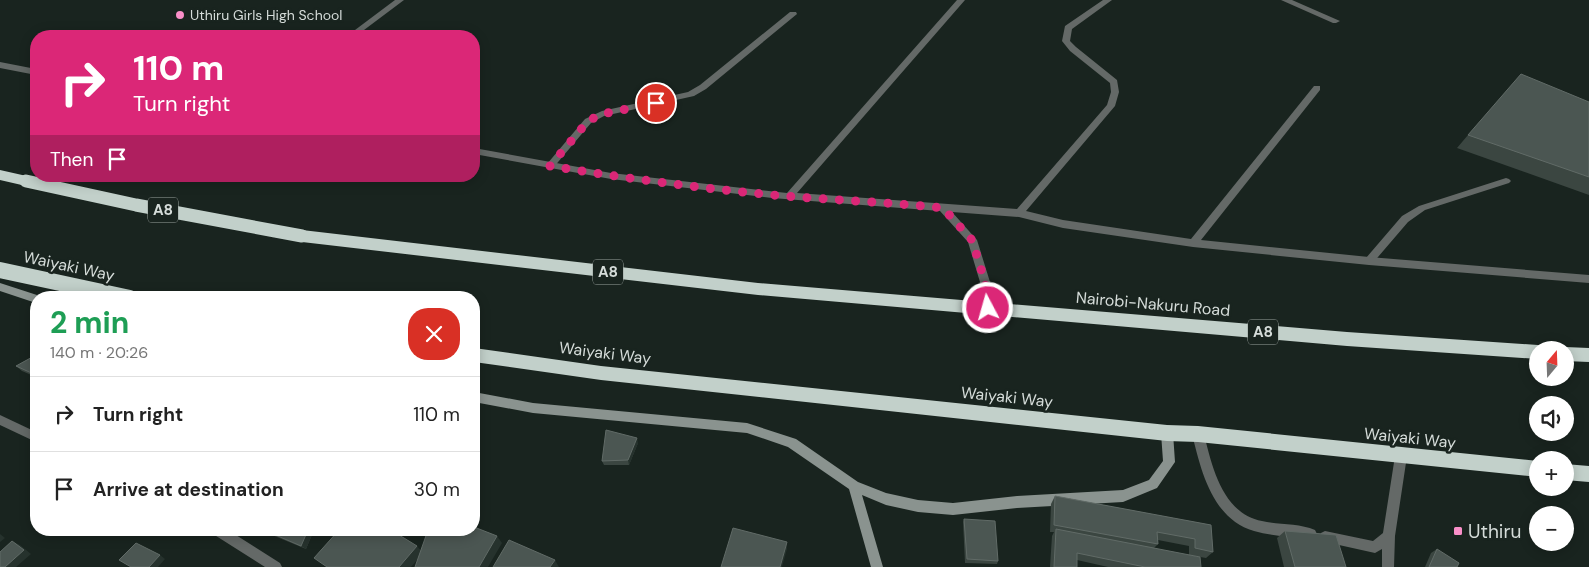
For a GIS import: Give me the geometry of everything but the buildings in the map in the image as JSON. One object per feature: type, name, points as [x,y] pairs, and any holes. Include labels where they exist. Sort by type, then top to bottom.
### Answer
[{"type":"highway","name":"Nairobi-Nakuru Road","points":[[0,175],[30,182]]},
{"type":"highway","name":"Nairobi-Nakuru Road","points":[[30,182],[136,206],[302,236],[758,289],[1338,338],[1529,351]]},
{"type":"highway","name":"Waiyaki Way","points":[[0,270],[98,291]]},
{"type":"highway","points":[[1574,355],[1589,356]]},
{"type":"highway","name":"Waiyaki Way","points":[[480,356],[601,373],[1167,433],[1198,434],[1529,468]]},
{"type":"highway","points":[[1574,473],[1589,474]]},
{"type":"main road","points":[[0,286],[30,297]]},
{"type":"main road","points":[[480,398],[533,408],[747,428],[792,443],[854,486],[886,499],[918,506],[953,509],[1017,502],[1123,496],[1153,484],[1169,462],[1167,433]]},
{"type":"main road","points":[[854,486],[877,567]]},
{"type":"street","points":[[359,30],[400,0]]},
{"type":"street","points":[[789,196],[961,0]]},
{"type":"street","points":[[1019,213],[1111,106],[1115,92],[1114,82],[1072,49],[1066,41],[1068,28],[1108,0]]},
{"type":"street","points":[[1285,0],[1336,21]]},
{"type":"street","points":[[550,166],[588,121],[602,114],[691,94],[703,87],[793,14]]},
{"type":"street","points":[[0,65],[30,71]]},
{"type":"street","points":[[1193,243],[1317,88]]},
{"type":"street","points":[[480,152],[611,176],[789,196],[1019,213],[1063,224],[1193,243],[1369,261],[1589,279]]},
{"type":"street","points":[[1369,261],[1405,219],[1422,208],[1506,181]]},
{"type":"street","points":[[943,208],[972,240],[985,282],[988,308]]},
{"type":"street","points":[[0,420],[30,434]]},
{"type":"street","points":[[1198,434],[1209,476],[1227,507],[1250,524],[1375,547],[1388,536]]},
{"type":"street","points":[[1388,567],[1388,536],[1401,456]]},
{"type":"street","points":[[227,536],[276,567]]},
{"type":"place","name":"Uthiru Girls High School","points":[[180,15]]},
{"type":"place","name":"Uthiru","points":[[1458,531]]},
{"type":"route","points":[[656,103],[602,114],[588,121],[550,166],[611,176],[772,195],[887,202],[943,208],[972,240],[985,282],[988,308]]}]
